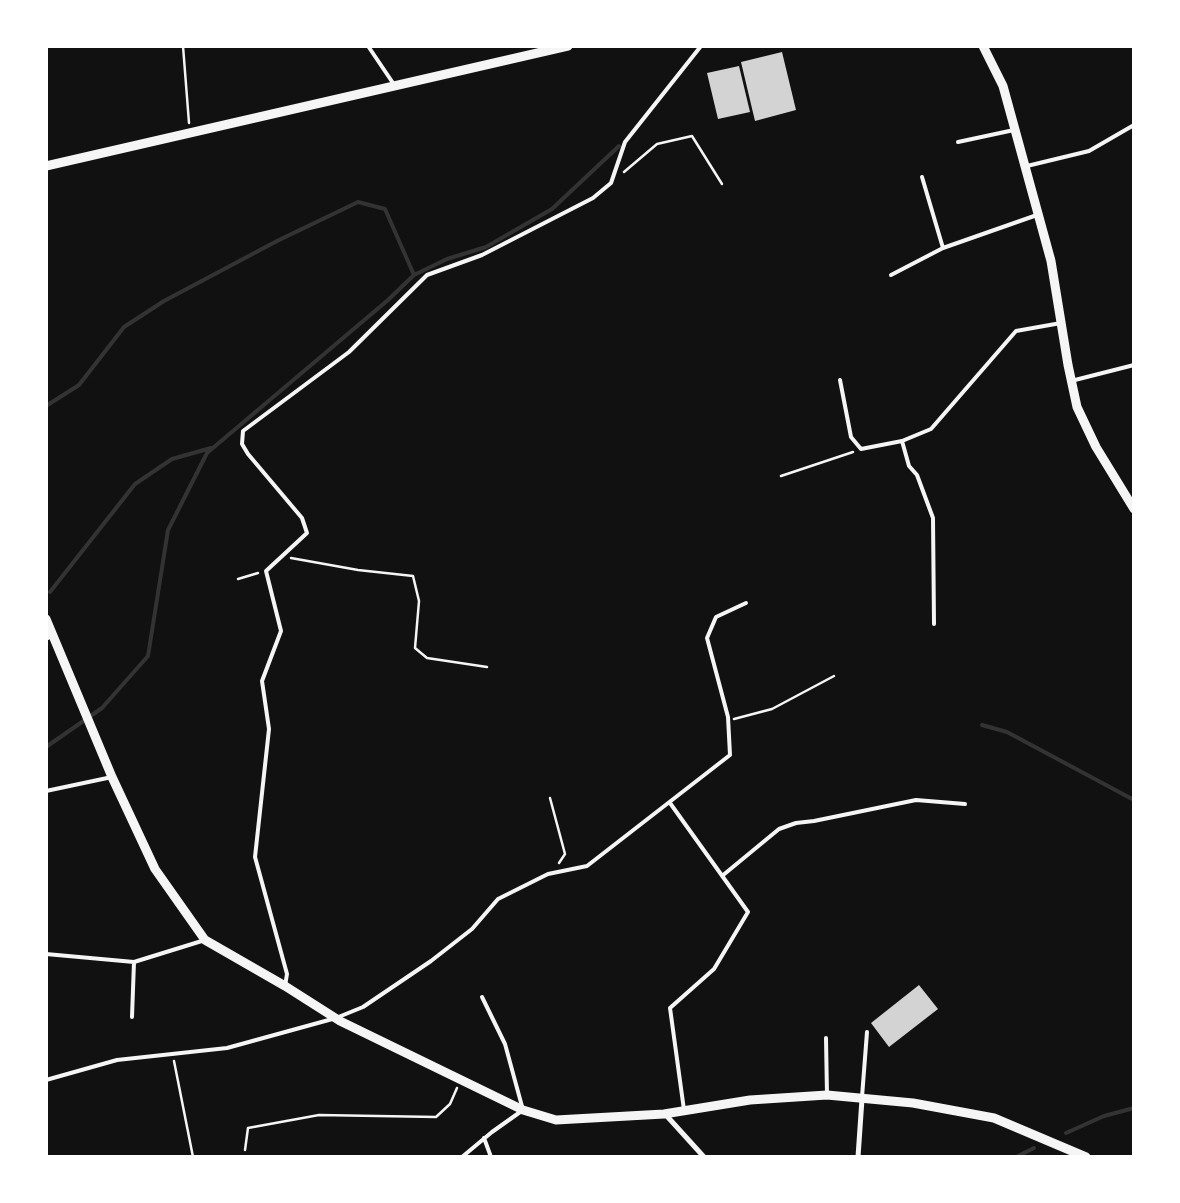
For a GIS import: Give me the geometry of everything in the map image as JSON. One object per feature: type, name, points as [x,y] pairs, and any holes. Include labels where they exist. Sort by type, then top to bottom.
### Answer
[{"type":"street","points":[[46,166],[568,46]]},
{"type":"street","points":[[983,46],[1003,86],[1051,261],[1077,407],[1096,447],[1134,509]]},
{"type":"street","points":[[46,619],[50,637],[155,869],[205,940],[286,986],[336,1018],[523,1110],[556,1120],[664,1114],[750,1100],[827,1095],[913,1103],[994,1118],[1086,1157]]},
{"type":"street","points":[[858,1157],[862,1099]]},
{"type":"street","points":[[664,1114],[704,1157]]},
{"type":"lane","points":[[368,46],[396,87]]},
{"type":"lane","points":[[286,986],[287,974],[255,857],[270,729],[262,681],[281,631],[266,571],[307,533],[302,518],[248,454],[242,444],[243,431],[349,352],[427,275],[482,255],[593,198],[611,183],[625,142],[701,46]]},
{"type":"lane","points":[[1024,166],[1089,151],[1134,125]]},
{"type":"lane","points":[[958,142],[1014,130]]},
{"type":"lane","points":[[922,177],[943,248]]},
{"type":"lane","points":[[891,274],[943,248],[1038,215]]},
{"type":"lane","points":[[840,380],[852,437],[861,449],[902,441],[931,429],[1016,332],[1061,323]]},
{"type":"lane","points":[[1071,381],[1134,364]]},
{"type":"lane","points":[[902,441],[909,466],[917,475],[934,518],[934,624]]},
{"type":"lane","points":[[46,1080],[117,1060],[227,1048],[336,1018],[363,1007],[431,961],[472,928],[498,899],[551,873],[587,866],[730,755],[728,720],[707,638],[716,617],[746,603]]},
{"type":"lane","points":[[46,791],[112,777]]},
{"type":"lane","points":[[722,876],[779,829],[796,823],[916,800],[965,804]]},
{"type":"lane","points":[[670,803],[748,912],[714,969],[670,1008],[684,1110]]},
{"type":"lane","points":[[46,954],[134,962],[205,940]]},
{"type":"lane","points":[[132,1017],[134,962]]},
{"type":"lane","points":[[462,1157],[484,1138],[523,1110],[505,1044],[482,997]]},
{"type":"lane","points":[[862,1099],[866,1032]]},
{"type":"lane","points":[[826,1038],[827,1095]]},
{"type":"lane","points":[[484,1138],[491,1157]]},
{"type":"path","points":[[182,46],[190,134]]},
{"type":"path","points":[[611,183],[657,144],[692,136],[722,184]]},
{"type":"path","points":[[781,476],[861,449]]},
{"type":"path","points":[[282,556],[358,570],[413,576],[419,601],[415,648],[427,658],[487,667]]},
{"type":"path","points":[[238,579],[266,571]]},
{"type":"path","points":[[728,720],[772,708],[834,676]]},
{"type":"path","points":[[550,798],[564,854],[551,873]]},
{"type":"path","points":[[172,1054],[193,1157]]},
{"type":"path","points":[[245,1150],[248,1128],[288,1119],[319,1115],[436,1117],[450,1104],[461,1080]]},
{"type":"building","points":[[782,52],[796,110],[755,121],[741,62]]},
{"type":"building","points":[[739,66],[750,112],[718,119],[707,73]]},
{"type":"building","points":[[919,985],[938,1009],[889,1047],[871,1023]]},
{"type":"waterway","points":[[46,747],[102,708],[148,656],[168,530],[207,453],[388,300],[414,275],[447,259],[486,247],[552,209],[619,146]]},
{"type":"waterway","points":[[46,406],[79,385],[124,327],[164,301],[277,241],[358,202],[385,209],[414,275]]},
{"type":"waterway","points":[[50,592],[135,484],[172,459],[211,448]]},
{"type":"waterway","points":[[982,725],[1007,732],[1134,800]]},
{"type":"waterway","points":[[1066,1133],[1104,1116],[1134,1108]]},
{"type":"waterway","points":[[1016,1157],[1034,1148]]}]
